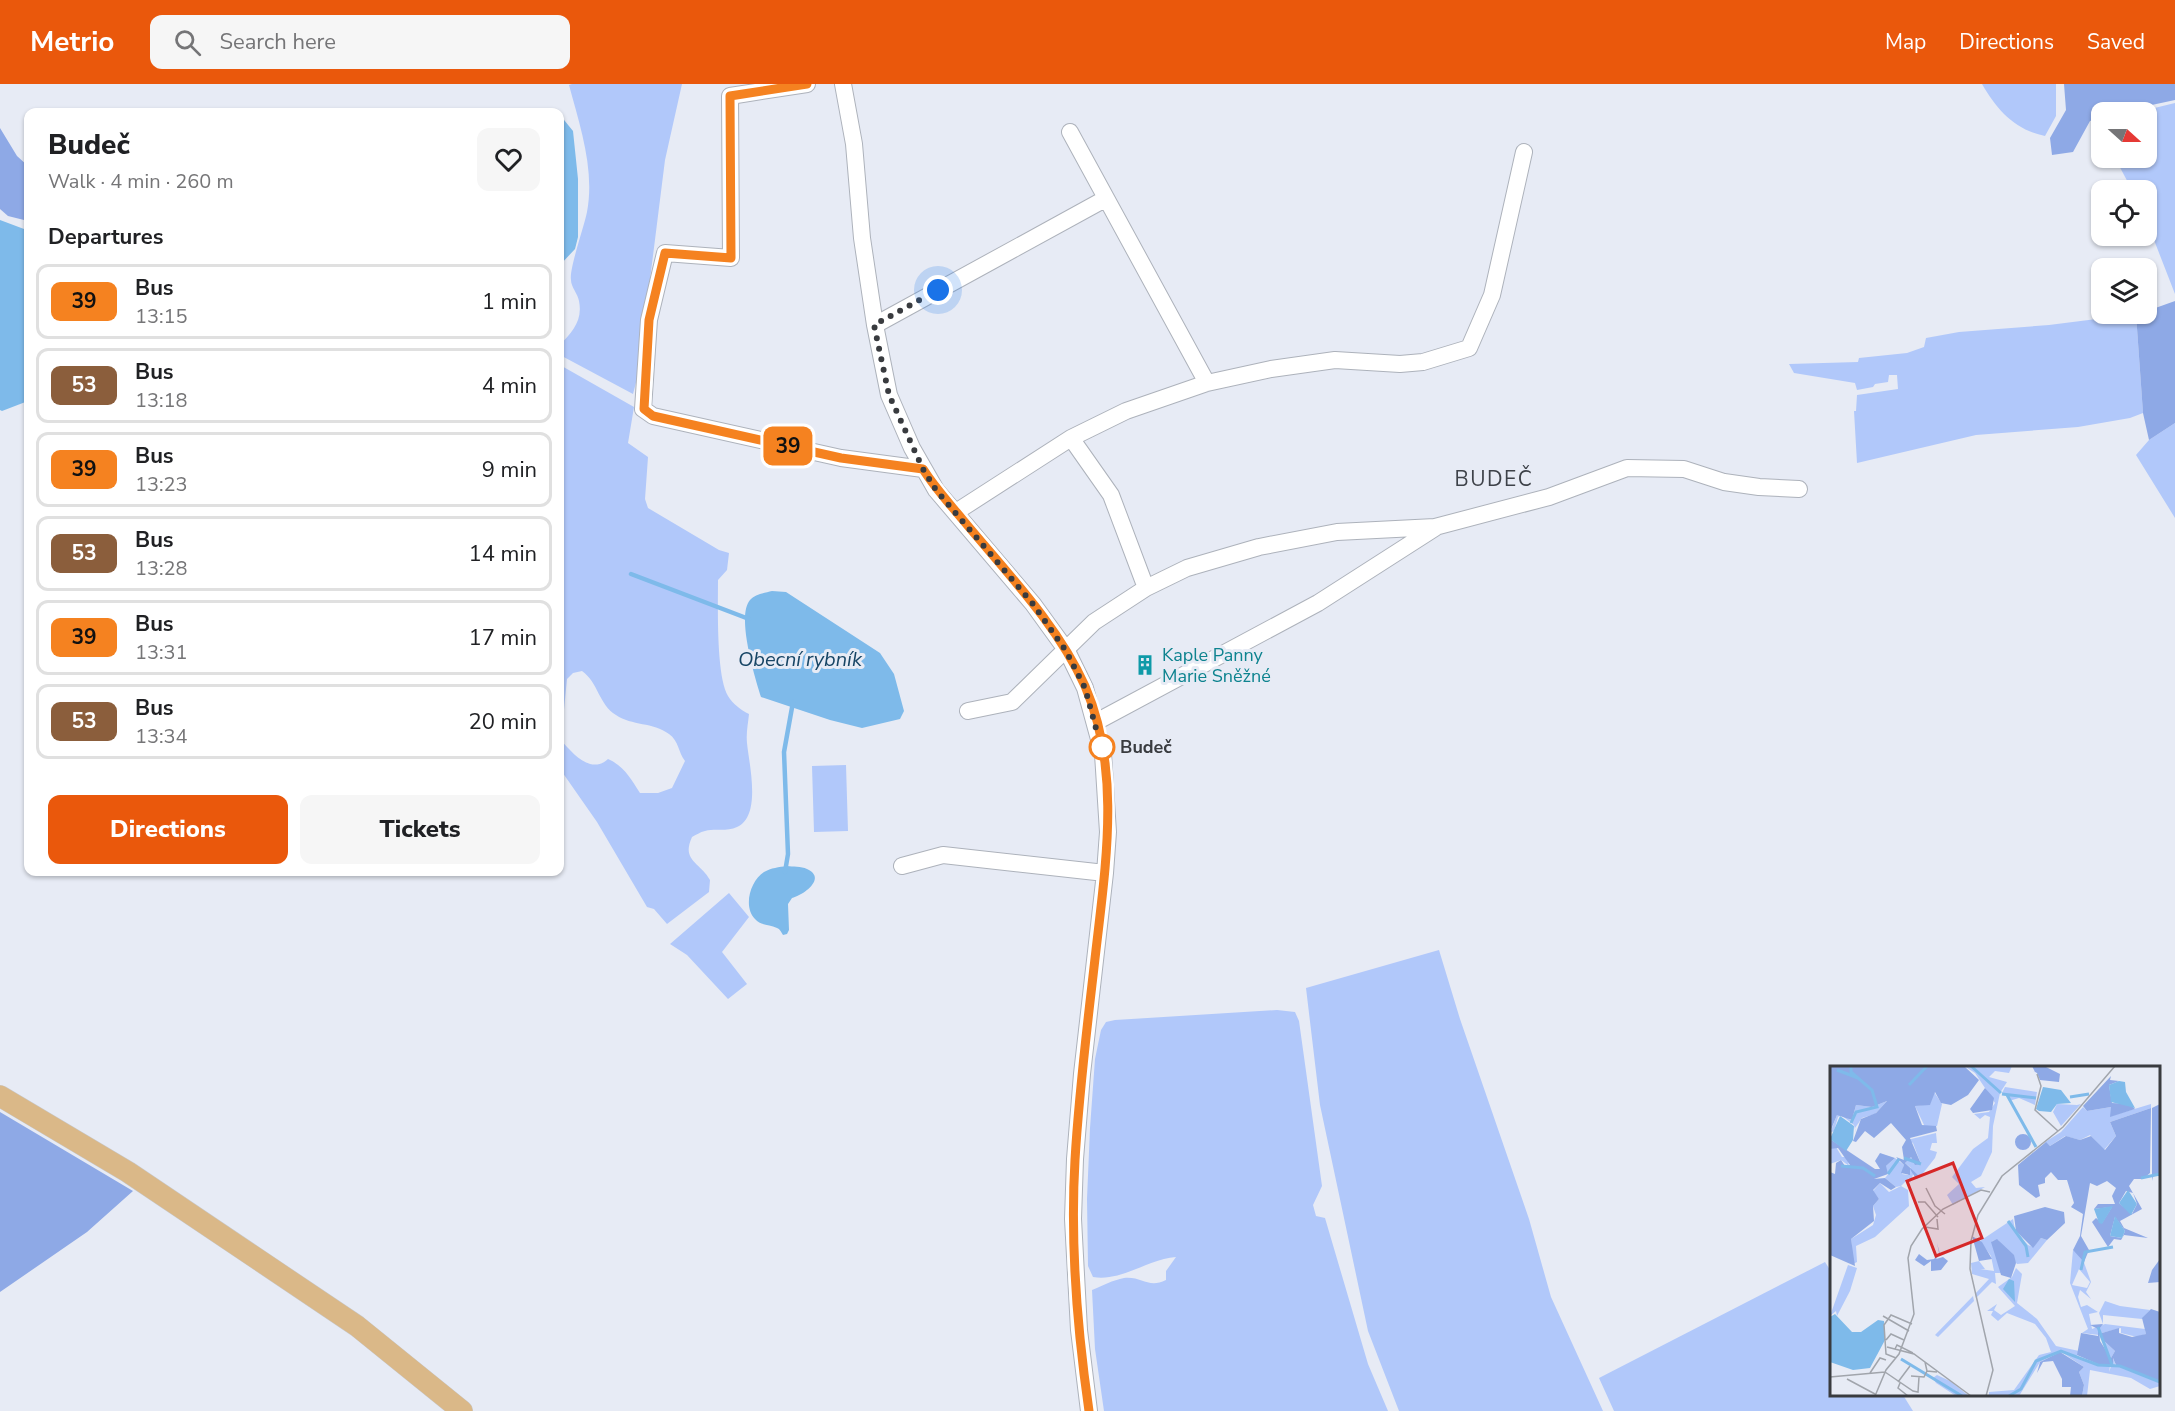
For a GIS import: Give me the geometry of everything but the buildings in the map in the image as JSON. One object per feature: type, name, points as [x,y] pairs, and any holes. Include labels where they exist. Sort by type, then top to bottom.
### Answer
[{"type":"main road","points":[[0,1096],[128,1172],[347,1320],[462,1411]]},
{"type":"street","points":[[807,84],[730,96],[731,258],[665,253],[649,320],[644,409],[653,416],[841,458],[923,469]]},
{"type":"street","points":[[843,84],[854,144],[862,238],[874,325],[889,395],[923,469],[936,490],[1033,604],[1066,651],[1085,688],[1103,754],[1108,832],[1082,1074],[1073,1219],[1078,1320],[1089,1411]]},
{"type":"street","points":[[1070,132],[1207,383]]},
{"type":"street","points":[[956,512],[1071,438],[1126,411],[1207,383],[1271,369],[1335,360],[1400,364],[1423,362],[1469,348],[1492,295],[1524,152]]},
{"type":"street","points":[[874,325],[1105,199]]},
{"type":"street","points":[[1071,438],[1111,495],[1146,588]]},
{"type":"street","points":[[968,711],[1012,702],[1094,622],[1146,588],[1187,568],[1260,547],[1337,532],[1435,527],[1549,497],[1627,468],[1684,469],[1724,482],[1799,489]]},
{"type":"street","points":[[1096,722],[1318,603],[1435,527]]},
{"type":"street","points":[[902,866],[943,855],[1105,873]]},
{"type":"shaded area","points":[[682,84],[665,160],[638,375],[633,394],[564,357],[564,340],[578,320],[580,308],[571,283],[571,275],[589,196],[588,164],[569,85]]},
{"type":"shaded area","points":[[1982,84],[2056,84],[2056,116],[2045,136],[2025,129],[2008,118]]},
{"type":"shaded area","points":[[2064,84],[2175,84],[2175,100],[2157,104],[2157,102],[2091,102],[2091,121],[2073,152],[2052,155],[2050,138],[2066,110]]},
{"type":"shaded area","points":[[2175,103],[2175,294],[2156,246],[2157,180],[2127,180],[2120,168],[2157,168],[2157,107]]},
{"type":"shaded area","points":[[0,128],[17,156],[24,162],[24,220],[8,216],[0,209]]},
{"type":"shaded area","points":[[2175,301],[2175,423],[2149,440],[2143,413],[2137,324],[2157,324],[2157,307]]},
{"type":"shaded area","points":[[2091,320],[2091,324],[2137,324],[2143,413],[2130,418],[2078,427],[1976,435],[1857,463],[1854,411],[1856,411],[1857,395],[1898,389],[1897,375],[1889,375],[1888,382],[1857,390],[1855,383],[1794,373],[1789,364],[1858,362],[1859,358],[1907,353],[1924,347],[1926,338],[1959,332]]},
{"type":"shaded area","points":[[564,367],[634,407],[628,443],[648,457],[645,499],[648,508],[719,550],[729,553],[727,570],[718,580],[721,673],[724,686],[732,702],[749,714],[747,739],[752,801],[749,812],[745,821],[737,827],[705,831],[692,837],[689,845],[690,856],[710,880],[709,892],[667,924],[654,909],[647,907],[597,822],[564,775],[564,743],[576,756],[589,763],[595,765],[608,759],[614,762],[627,773],[640,793],[658,793],[672,788],[685,761],[675,740],[663,730],[629,721],[610,711],[592,681],[582,671],[573,673],[567,679],[564,710]]},
{"type":"shaded area","points":[[2175,423],[2175,518],[2136,455],[2149,440]]},
{"type":"shaded area","points":[[846,765],[848,831],[814,832],[812,766]]},
{"type":"shaded area","points":[[729,893],[749,917],[722,952],[747,984],[728,999],[687,955],[670,944]]},
{"type":"shaded area","points":[[1439,950],[1460,1019],[1529,1219],[1551,1297],[1603,1411],[1399,1411],[1368,1331],[1320,1105],[1306,988]]},
{"type":"shaded area","points":[[1277,1010],[1295,1012],[1299,1021],[1322,1186],[1313,1205],[1316,1216],[1325,1218],[1368,1364],[1388,1411],[1104,1411],[1095,1349],[1092,1290],[1124,1278],[1150,1283],[1166,1280],[1166,1271],[1176,1257],[1103,1278],[1093,1277],[1088,1266],[1087,1199],[1090,1128],[1095,1059],[1101,1030],[1106,1022],[1115,1020]]},
{"type":"shaded area","points":[[0,1112],[133,1191],[87,1232],[0,1292]]},
{"type":"shaded area","points":[[1825,1262],[1830,1270],[1830,1396],[1904,1396],[1913,1411],[1614,1411],[1599,1378]]},
{"type":"water","points":[[564,120],[573,131],[578,179],[578,237],[575,249],[564,261]]},
{"type":"water","points":[[0,220],[24,229],[24,403],[0,410]]},
{"type":"water","name":"Obecní rybník","points":[[772,591],[786,592],[880,653],[894,674],[904,711],[900,719],[862,728],[761,697],[748,647],[746,608],[752,598]]},
{"type":"water","points":[[787,866],[805,868],[815,877],[812,886],[792,898],[788,904],[789,930],[783,935],[778,928],[760,923],[755,919],[749,908],[749,901],[752,888],[759,876],[769,870]]},
{"type":"waterway","points":[[631,574],[749,619]]},
{"type":"waterway","points":[[785,872],[788,854],[784,752],[793,702]]},
{"type":"bus line","name":"39","points":[[807,84],[730,96],[731,258],[665,253],[649,320],[644,409],[653,416],[841,458],[923,469],[936,490],[1033,604],[1066,651],[1085,688],[1103,754],[1108,832],[1082,1074],[1073,1219],[1076,1296],[1089,1411]]},
{"type":"place","name":"Kaple Panny Marie Sněžné","points":[[1145,665]]},
{"type":"place","name":"Budeč","points":[[1102,747]]},
{"type":"district","name":"BUDEČ","points":[[1494,479]]},
{"type":"route","points":[[938,290],[874,325],[889,395],[912,448],[936,490],[1033,604],[1066,651],[1085,688],[1103,754],[1102,747]]}]
